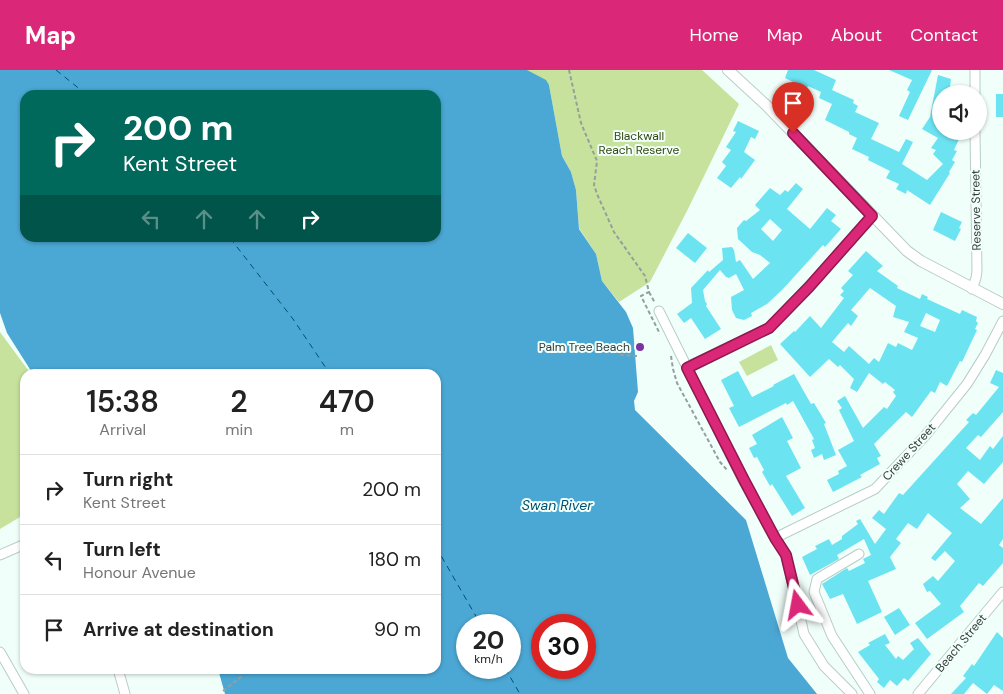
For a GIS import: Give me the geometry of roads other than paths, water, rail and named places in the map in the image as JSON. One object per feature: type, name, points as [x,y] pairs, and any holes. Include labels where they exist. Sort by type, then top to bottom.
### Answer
[{"type":"street","points":[[728,70],[766,105],[907,251],[920,261],[1003,304]]},
{"type":"street","points":[[975,70],[975,85]]},
{"type":"street","name":"Reserve Street","points":[[972,289],[977,271],[975,140]]},
{"type":"street","points":[[687,368],[769,328],[809,287],[872,216]]},
{"type":"street","points":[[658,311],[775,538],[786,555],[804,634],[824,666],[852,694]]},
{"type":"street","name":"Crewe Street","points":[[775,538],[875,489],[924,436],[967,384],[1003,321]]},
{"type":"street","points":[[0,555],[20,546]]},
{"type":"street","points":[[859,554],[817,578],[814,592],[832,636],[870,694]]},
{"type":"street","name":"Beach Street","points":[[918,694],[1003,592]]},
{"type":"street","points":[[0,652],[24,694]]},
{"type":"street","points":[[119,674],[125,694]]},
{"type":"water","name":"Swan River","points":[[0,70],[527,70],[546,80],[549,85],[562,156],[571,172],[576,190],[579,229],[596,254],[602,281],[626,312],[633,328],[638,392],[634,401],[635,410],[746,520],[788,658],[817,694],[225,694],[219,674],[441,674],[441,369],[30,369],[7,333],[0,313]]},
{"type":"place","name":"Palm Tree Beach","points":[[640,347]]},
{"type":"park label","name":"Blackwall Reach Reserve","points":[[639,143]]}]
